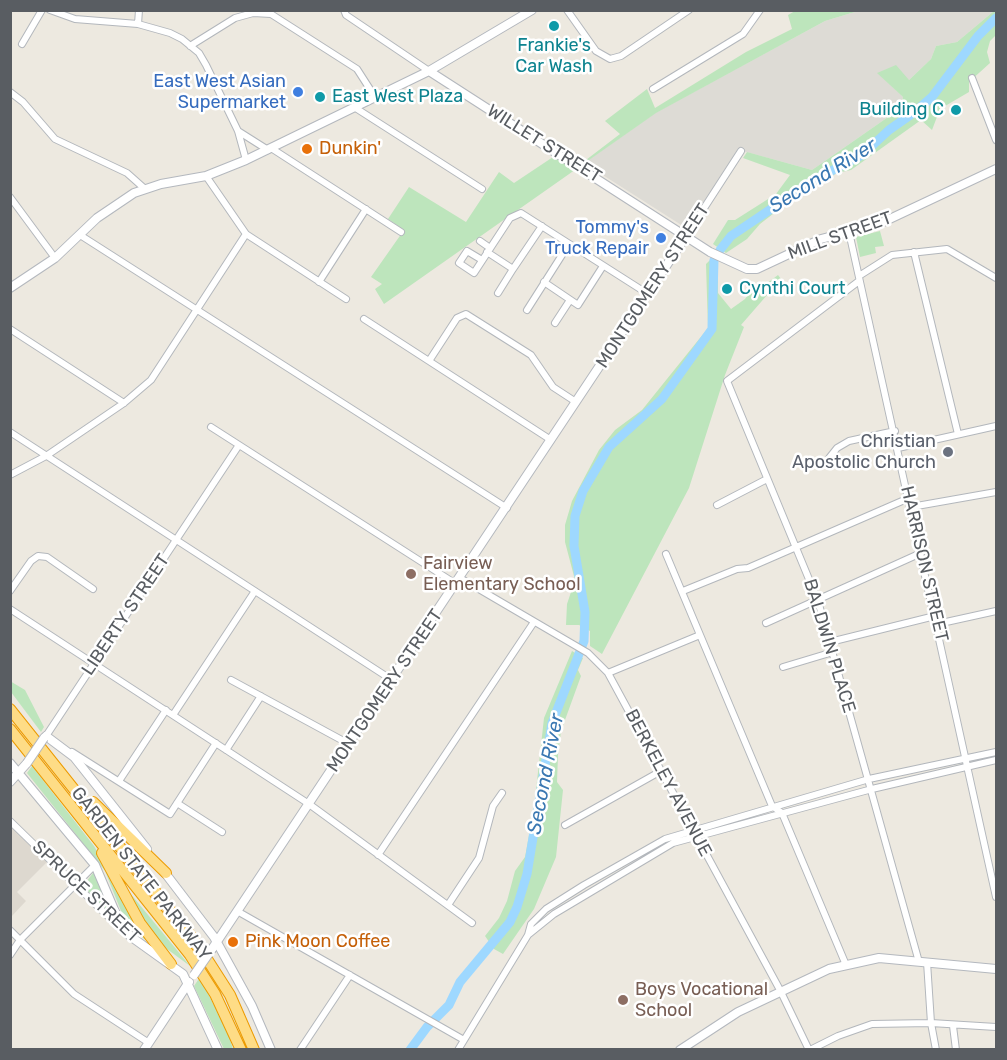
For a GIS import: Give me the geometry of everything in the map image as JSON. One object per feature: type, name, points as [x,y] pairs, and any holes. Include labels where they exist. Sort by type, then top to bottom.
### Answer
[{"type":"highway","name":"GARDEN STATE PARKWAY","points":[[10,709],[43,739],[198,945],[230,995],[254,1050]]},
{"type":"highway","name":"GARDEN STATE PARKWAY","points":[[10,729],[190,955],[215,994],[241,1050]]},
{"type":"highway","points":[[43,739],[119,829],[166,873]]},
{"type":"highway","points":[[28,751],[106,859],[140,923],[171,964]]},
{"type":"main road","points":[[10,288],[55,258],[110,208],[145,189],[206,176],[270,149],[429,71],[532,10]]},
{"type":"main road","name":"WILLET STREET","points":[[429,71],[686,236]]},
{"type":"main road","name":"MILL STREET","points":[[686,236],[722,258],[747,269],[757,269],[803,246],[879,224],[996,169]]},
{"type":"main road","name":"MONTGOMERY STREET","points":[[146,1046],[507,508],[686,236]]},
{"type":"main road","points":[[43,739],[63,747],[78,761],[166,873],[252,1006],[271,1050]]},
{"type":"main road","name":"LIBERTY STREET","points":[[10,782],[27,763],[43,739]]},
{"type":"main road","points":[[10,763],[95,865],[104,882],[116,919],[130,936]]},
{"type":"main road","name":"SPRUCE STREET","points":[[130,936],[183,974],[218,1050]]},
{"type":"main road","points":[[687,1048],[738,1012],[780,990],[829,969],[879,958],[996,969]]},
{"type":"street","points":[[22,44],[42,10]]},
{"type":"street","points":[[50,10],[75,19],[138,24],[170,33],[190,46],[206,65],[238,131],[246,160]]},
{"type":"street","points":[[138,24],[139,10]]},
{"type":"street","name":"WILLET STREET","points":[[344,10],[346,15],[429,71]]},
{"type":"street","points":[[567,10],[596,51],[610,58],[621,56],[689,10]]},
{"type":"street","points":[[653,89],[748,29],[757,12]]},
{"type":"street","points":[[190,46],[235,18],[253,13],[271,14],[357,69],[375,97]]},
{"type":"street","points":[[972,78],[996,140]]},
{"type":"street","points":[[10,92],[23,102],[55,139],[127,173],[145,189]]},
{"type":"street","points":[[354,108],[482,189]]},
{"type":"street","points":[[238,131],[366,208],[401,232]]},
{"type":"street","name":"MONTGOMERY STREET","points":[[686,236],[741,151]]},
{"type":"street","points":[[206,176],[246,234],[346,299]]},
{"type":"street","points":[[10,197],[55,258]]},
{"type":"street","points":[[319,282],[366,208]]},
{"type":"street","points":[[482,260],[510,218],[521,213],[648,294]]},
{"type":"street","points":[[498,293],[542,226]]},
{"type":"street","name":"HARRISON STREET","points":[[849,232],[895,431],[996,897]]},
{"type":"street","points":[[10,475],[46,456],[145,386],[162,366],[246,234]]},
{"type":"street","points":[[80,235],[507,508]]},
{"type":"street","points":[[480,241],[513,269]]},
{"type":"street","points":[[527,310],[569,244]]},
{"type":"street","points":[[859,278],[884,258],[939,249],[956,252],[996,278]]},
{"type":"street","points":[[914,252],[958,435]]},
{"type":"street","points":[[543,282],[578,305],[603,266]]},
{"type":"street","name":"BALDWIN PLACE","points":[[859,278],[727,381],[818,601],[923,962],[936,1050]]},
{"type":"street","points":[[555,323],[570,300]]},
{"type":"street","points":[[429,361],[461,314],[466,314],[531,355],[553,387],[576,402]]},
{"type":"street","points":[[364,319],[551,440]]},
{"type":"street","points":[[10,329],[124,403]]},
{"type":"street","points":[[898,448],[996,426]]},
{"type":"street","name":"BERKELEY AVENUE","points":[[211,427],[458,581],[576,646],[600,663],[608,673],[698,837],[780,990],[809,1050]]},
{"type":"street","points":[[829,458],[837,448],[849,441],[895,431]]},
{"type":"street","points":[[10,432],[392,680]]},
{"type":"street","name":"LIBERTY STREET","points":[[43,739],[239,445]]},
{"type":"street","points":[[717,506],[767,479]]},
{"type":"street","points":[[911,507],[996,492]]},
{"type":"street","points":[[683,591],[736,568],[748,568],[909,498]]},
{"type":"street","points":[[766,623],[921,553]]},
{"type":"street","points":[[666,554],[772,806],[782,813],[846,965]]},
{"type":"street","points":[[10,591],[31,561],[39,556],[47,557],[93,589]]},
{"type":"street","points":[[173,715],[255,591]]},
{"type":"street","points":[[10,609],[309,804],[472,923]]},
{"type":"street","points":[[937,624],[996,611]]},
{"type":"street","points":[[830,642],[935,616]]},
{"type":"street","points":[[378,855],[534,622]]},
{"type":"street","points":[[608,673],[700,635]]},
{"type":"street","points":[[783,667],[833,652]]},
{"type":"street","points":[[231,680],[349,744]]},
{"type":"street","points":[[226,750],[261,696]]},
{"type":"street","points":[[119,781],[166,710]]},
{"type":"street","points":[[63,747],[170,814],[216,743]]},
{"type":"street","points":[[458,1050],[528,935],[531,924],[546,909],[665,839],[869,779],[996,752]]},
{"type":"street","points":[[528,935],[554,914],[673,843],[872,789],[996,760]]},
{"type":"street","points":[[565,825],[661,771]]},
{"type":"street","points":[[448,905],[479,858],[493,806],[502,794]]},
{"type":"street","points":[[177,803],[222,832]]},
{"type":"street","name":"SPRUCE STREET","points":[[10,821],[130,936]]},
{"type":"street","points":[[10,955],[20,940],[95,865]]},
{"type":"street","points":[[237,910],[464,1040]]},
{"type":"street","points":[[10,930],[74,994],[146,1046]]},
{"type":"street","points":[[300,1050],[350,975]]},
{"type":"street","points":[[809,1050],[838,1036],[872,1024],[931,1023],[996,1027]]},
{"type":"street","points":[[953,1026],[956,1050]]},
{"type":"shaded area","points":[[858,11],[994,11],[957,42],[936,46],[931,59],[909,80],[878,73],[903,97],[901,108],[812,170],[739,150],[686,228],[584,163],[655,113],[825,21]]},
{"type":"shaded area","points":[[10,818],[51,858],[17,892],[26,901],[11,917]]},
{"type":"green space","points":[[795,11],[858,11],[825,21],[656,113],[384,304],[375,289],[382,284],[371,277],[404,230],[388,219],[409,187],[466,222],[499,172],[514,183],[559,153],[582,163],[620,134],[605,121],[647,89],[655,108],[746,52],[792,29],[788,15]]},
{"type":"green space","points":[[996,11],[996,35],[990,41],[987,52],[990,63],[969,82],[969,92],[940,109],[932,130],[921,120],[851,170],[837,173],[791,200],[760,224],[747,239],[726,253],[713,244],[728,220],[735,220],[776,194],[790,175],[743,158],[747,152],[812,170],[901,108],[903,97],[877,73],[896,65],[909,80],[931,59],[936,46],[957,42]]},
{"type":"green space","points":[[880,231],[884,246],[875,247],[876,253],[860,257],[856,237]]},
{"type":"green space","points":[[711,259],[718,263],[718,293],[731,309],[745,299],[758,282],[766,284],[778,275],[781,279],[741,325],[744,327],[725,375],[689,488],[602,654],[590,646],[590,631],[579,625],[566,625],[567,604],[575,580],[565,542],[565,525],[572,501],[599,450],[615,430],[642,410],[708,328],[706,264]]},
{"type":"green space","points":[[572,651],[583,658],[578,670],[581,676],[561,731],[557,782],[563,790],[556,857],[534,909],[503,954],[494,949],[485,936],[499,918],[507,901],[515,871],[525,857],[534,808],[544,718]]},
{"type":"green space","points":[[10,681],[25,690],[44,727],[41,732],[11,692]]},
{"type":"green space","points":[[32,766],[94,846],[155,947],[127,926],[105,871],[27,773]]},
{"type":"green space","points":[[93,873],[97,874],[109,913],[83,886]]},
{"type":"green space","points":[[130,893],[190,966],[167,949],[147,928]]},
{"type":"green space","points":[[200,977],[233,1049],[224,1049],[194,986]]},
{"type":"waterway","name":"Second River","points":[[720,250],[731,236],[814,180],[862,155],[889,130],[916,111],[932,97],[978,36],[996,18]]},
{"type":"waterway","name":"Second River","points":[[410,1050],[427,1027],[449,1005],[460,982],[510,922],[517,907],[527,874],[552,723],[584,641],[585,612],[574,546],[575,516],[583,491],[609,447],[662,399],[712,329],[714,260]]},
{"type":"place","name":"Frankie's Car Wash","points":[[554,26]]},
{"type":"place","name":"East West Asian Supermarket","points":[[298,92]]},
{"type":"place","name":"East West Plaza","points":[[320,97]]},
{"type":"place","name":"Building C","points":[[956,110]]},
{"type":"place","name":"Dunkin'","points":[[307,149]]},
{"type":"place","name":"Tommy's Truck Repair","points":[[661,238]]},
{"type":"place","name":"Cynthi Court","points":[[727,289]]},
{"type":"place","name":"Christian Apostolic Church","points":[[948,452]]},
{"type":"place","name":"Fairview Elementary School","points":[[411,574]]},
{"type":"place","name":"Pink Moon Coffee","points":[[233,942]]},
{"type":"place","name":"Boys Vocational School","points":[[623,1000]]}]
